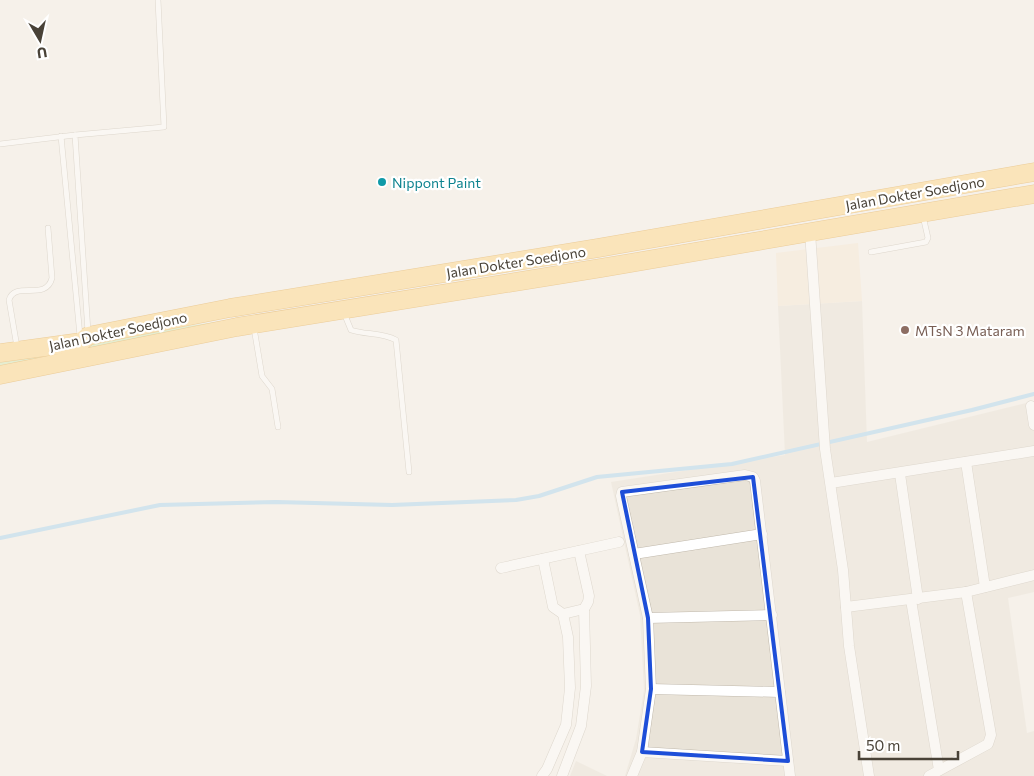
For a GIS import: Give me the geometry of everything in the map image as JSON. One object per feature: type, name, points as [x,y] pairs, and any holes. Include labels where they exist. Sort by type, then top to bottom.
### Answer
[{"type":"highway","name":"Jalan Dokter Soedjono","points":[[0,353],[85,339],[230,308],[598,248],[1034,172]]},
{"type":"highway","name":"Jalan Dokter Soedjono","points":[[0,375],[253,325],[1034,194]]},
{"type":"highway","points":[[598,248],[590,252],[588,260],[593,267],[601,268]]},
{"type":"highway","points":[[565,253],[574,254],[580,260],[578,269],[569,273]]},
{"type":"highway","points":[[230,308],[253,325],[260,315],[260,304]]},
{"type":"street","points":[[810,232],[825,449],[831,483],[849,646],[869,776]]},
{"type":"street","points":[[1031,406],[1034,425]]},
{"type":"street","points":[[831,483],[900,474],[1034,451]]},
{"type":"street","points":[[966,462],[985,586]]},
{"type":"street","points":[[900,474],[914,599],[939,770]]},
{"type":"street","points":[[632,776],[642,752],[651,689],[648,618],[622,492],[745,475],[753,477],[762,534],[790,776]]},
{"type":"street","points":[[634,554],[762,534]]},
{"type":"street","points":[[501,568],[619,542]]},
{"type":"street","points":[[543,559],[553,607],[563,614],[568,637],[570,688],[566,725],[544,773],[560,776],[580,726],[586,686],[584,609],[589,596],[579,551]]},
{"type":"street","points":[[846,608],[966,592],[1034,575]]},
{"type":"street","points":[[929,776],[988,744],[991,735],[966,592]]},
{"type":"street","points":[[563,614],[584,609]]},
{"type":"street","points":[[648,618],[772,615]]},
{"type":"street","points":[[651,689],[780,692]]},
{"type":"street","points":[[642,752],[788,761]]},
{"type":"lane","points":[[0,144],[61,136],[164,127],[158,0]]},
{"type":"lane","points":[[75,135],[85,339]]},
{"type":"lane","points":[[61,136],[85,339]]},
{"type":"lane","points":[[871,252],[926,242],[928,238],[922,213]]},
{"type":"lane","points":[[18,350],[9,300],[10,295],[15,292],[46,289],[50,285],[52,278],[48,228]]},
{"type":"lane","points":[[342,310],[351,330],[360,333],[389,336],[396,340],[409,472]]},
{"type":"lane","points":[[253,325],[262,376],[272,389],[278,427]]},
{"type":"highlighted area","points":[[753,477],[788,761],[642,752],[651,689],[648,618],[622,492]]},
{"type":"shaded area","points":[[858,243],[862,301],[778,306],[776,253]]},
{"type":"shaded area","points":[[862,301],[867,442],[1034,401],[1034,592],[1008,598],[1027,733],[1034,731],[1034,776],[625,776],[636,739],[644,690],[640,615],[611,482],[785,455],[778,306]]},
{"type":"shaded area","points":[[576,761],[607,776],[570,776]]},
{"type":"green space","points":[[222,321],[223,326],[0,369],[0,358],[81,342]]},
{"type":"waterway","points":[[0,538],[160,505],[276,502],[392,505],[516,500],[539,496],[597,477],[732,464],[972,410],[1034,394]]},
{"type":"place","name":"Nippont Paint","points":[[382,182]]},
{"type":"place","name":"MTsN 3 Mataram","points":[[905,330]]}]
